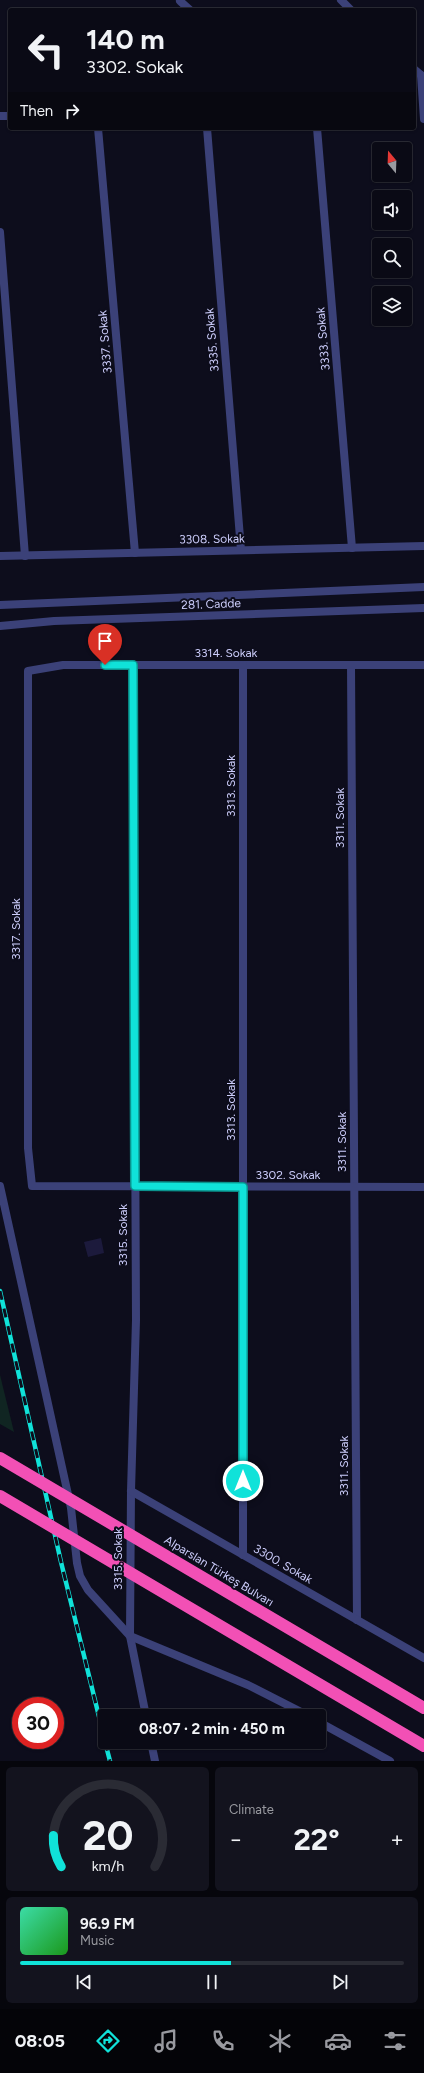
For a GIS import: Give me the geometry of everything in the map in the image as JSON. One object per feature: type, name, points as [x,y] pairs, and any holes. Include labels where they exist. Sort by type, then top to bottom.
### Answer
[{"type":"highway","name":"Alparslan Türkeş Bulvarı","points":[[0,1458],[424,1708]]},
{"type":"highway","points":[[0,1496],[424,1746]]},
{"type":"street","points":[[341,0],[349,8]]},
{"type":"street","points":[[180,1],[188,8]]},
{"type":"street","points":[[423,77],[424,119]]},
{"type":"street","name":"3337. Sokak","points":[[98,130],[135,553]]},
{"type":"street","name":"3335. Sokak","points":[[207,130],[242,550]]},
{"type":"street","name":"3333. Sokak","points":[[317,130],[352,548]]},
{"type":"street","points":[[0,232],[25,556]]},
{"type":"street","name":"3308. Sokak","points":[[0,556],[424,546]]},
{"type":"street","name":"281. Cadde","points":[[0,605],[424,587]]},
{"type":"street","name":"281. Cadde","points":[[0,626],[54,622],[424,608]]},
{"type":"street","name":"3314. Sokak","points":[[28,671],[63,665],[424,665]]},
{"type":"street","name":"3315. Sokak","points":[[133,665],[135,1381],[131,1491],[130,1636],[145,1709]]},
{"type":"street","name":"3313. Sokak","points":[[243,1555],[244,665]]},
{"type":"street","name":"3311. Sokak","points":[[351,665],[357,1620]]},
{"type":"street","name":"3317. Sokak","points":[[28,671],[28,1154],[32,1186]]},
{"type":"street","points":[[0,1186],[71,1508],[78,1570],[88,1590],[130,1636],[248,1685],[295,1709]]},
{"type":"street","name":"3302. Sokak","points":[[32,1186],[424,1187]]},
{"type":"street","name":"3300. Sokak","points":[[131,1491],[424,1658]]},
{"type":"street","points":[[326,1726],[390,1761]]},
{"type":"street","points":[[152,1749],[155,1761]]},
{"type":"green space","points":[[0,1375],[14,1432],[0,1424]]},
{"type":"building","points":[[101,1238],[104,1253],[88,1257],[84,1242]]},
{"type":"railway","points":[[0,1291],[61,1562],[98,1713]]},
{"type":"railway","points":[[107,1749],[110,1761]]},
{"type":"route","points":[[105,665],[133,665],[135,1186],[243,1187],[243,1481]]}]
